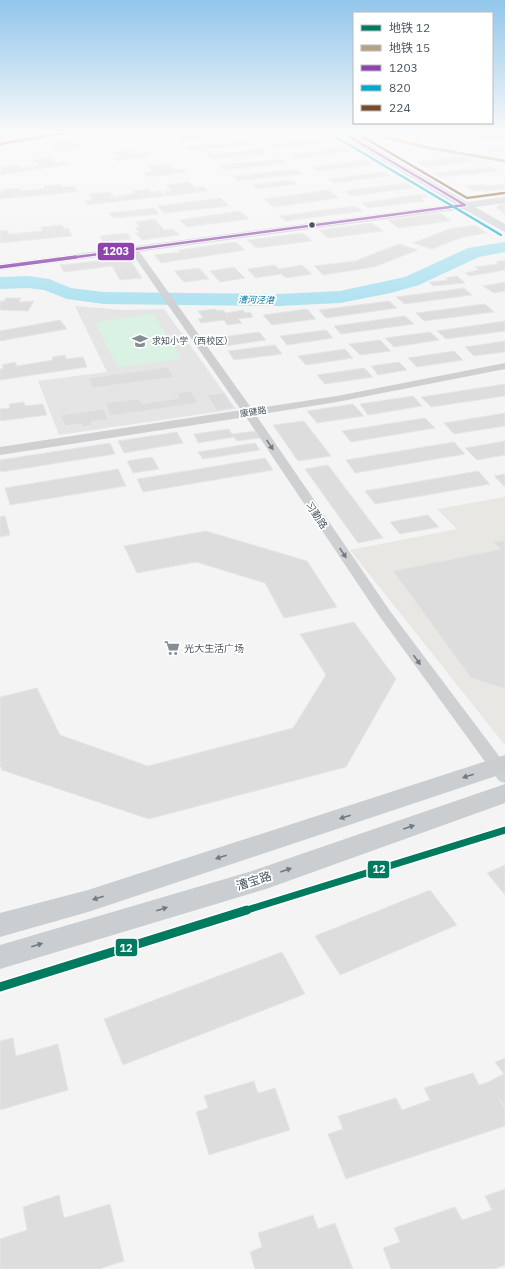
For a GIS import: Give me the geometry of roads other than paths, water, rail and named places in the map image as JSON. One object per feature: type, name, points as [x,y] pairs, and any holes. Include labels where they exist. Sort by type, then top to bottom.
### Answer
[{"type":"main road","points":[[0,925],[88,901],[503,769]]},
{"type":"main road","name":"漕宝路","points":[[0,957],[256,880],[505,793]]},
{"type":"street","points":[[440,190],[505,229]]},
{"type":"street","points":[[0,267],[505,200]]},
{"type":"street","name":"习勤路","points":[[133,249],[249,413],[380,608],[428,674],[503,769]]},
{"type":"street","name":"康健路","points":[[0,451],[249,413],[411,386],[505,366]]},
{"type":"waterway","name":"漕河泾港","points":[[0,283],[28,282],[49,285],[67,293],[104,298],[278,300],[340,297],[391,287],[412,281],[474,252],[505,247]]},
{"type":"metro line","name":"12","points":[[0,987],[505,830]]},
{"type":"place","name":"求知小学（西校区）","points":[[140,341]]},
{"type":"place","name":"光大生活广场","points":[[172,648]]}]
